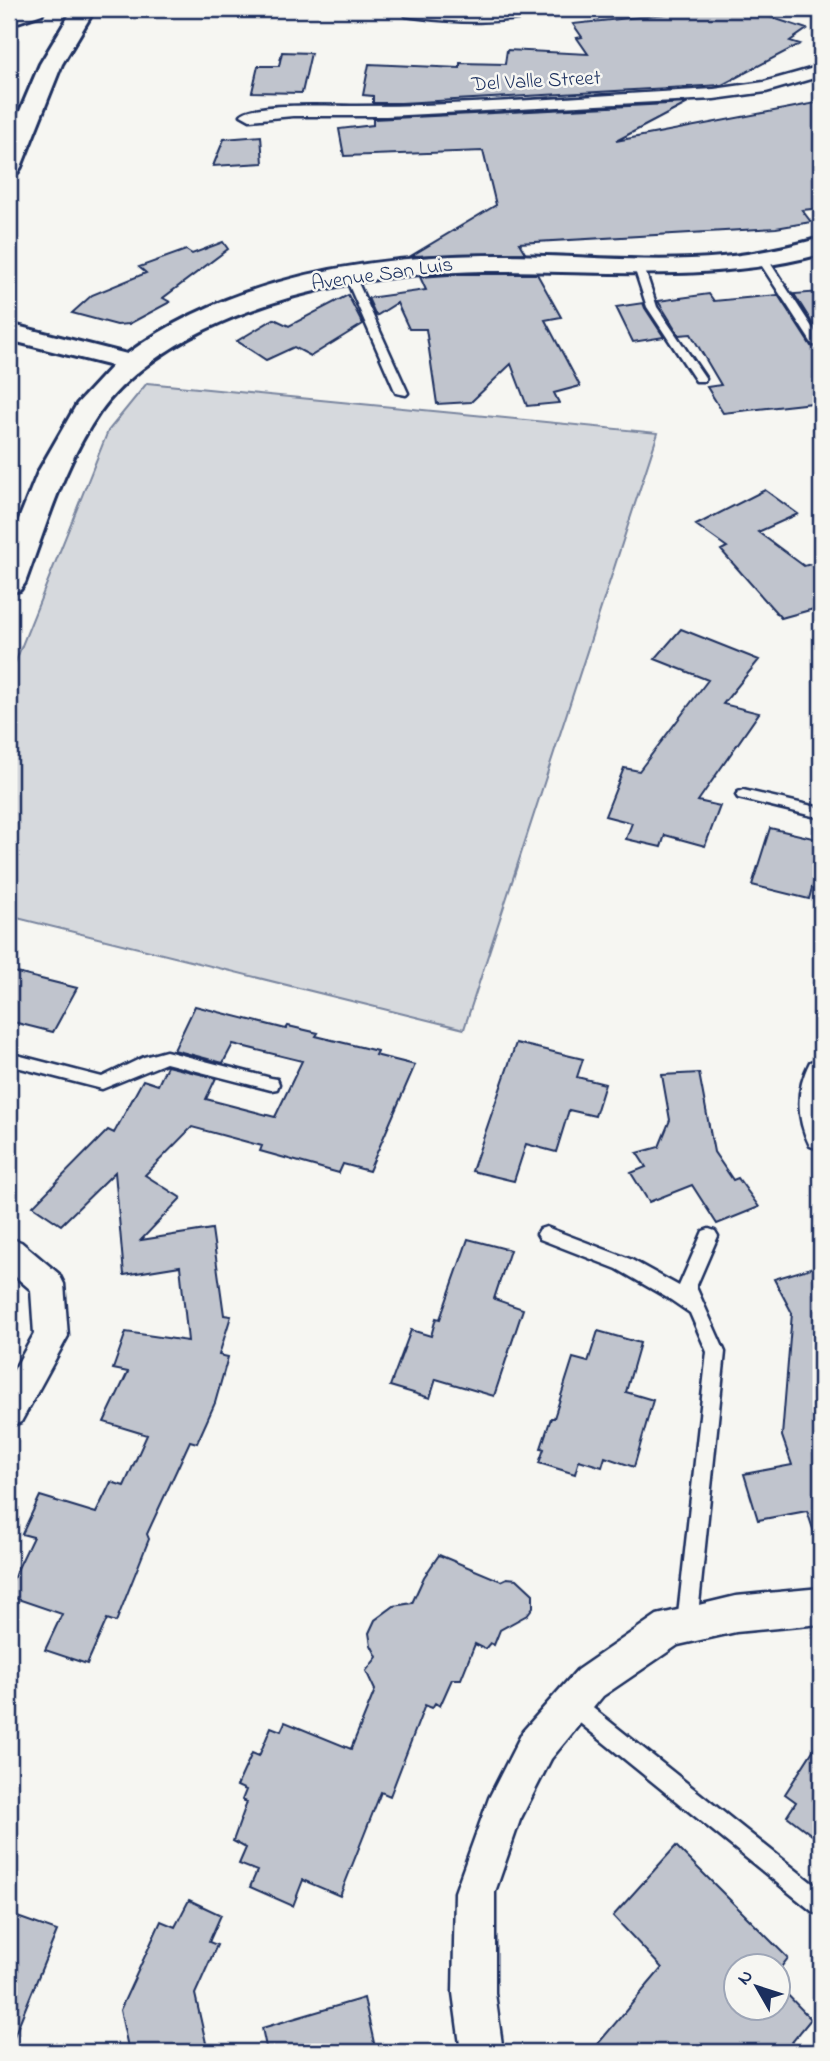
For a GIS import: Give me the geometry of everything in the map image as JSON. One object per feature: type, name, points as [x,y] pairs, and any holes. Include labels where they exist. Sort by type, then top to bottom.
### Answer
[{"type":"main road","points":[[9,19],[34,9]]},
{"type":"main road","points":[[9,167],[43,84],[84,9]]},
{"type":"main road","name":"Avenue San Luis","points":[[9,583],[69,437],[89,408],[131,363],[215,313],[281,290],[349,274],[412,265],[462,262],[695,267],[763,260],[821,246]]},
{"type":"main road","points":[[9,332],[131,363]]},
{"type":"street","points":[[413,11],[466,18],[501,16],[541,9]]},
{"type":"street","name":"Del Valle Street","points":[[250,115],[293,111],[386,111],[715,94],[766,87],[821,71]]},
{"type":"street","points":[[821,1070],[814,1089],[815,1125],[821,1137]]},
{"type":"street","points":[[9,1252],[47,1284],[51,1336],[9,1411]]},
{"type":"street","points":[[482,2052],[474,1993],[475,1892],[503,1812],[537,1745],[590,1683],[670,1628],[736,1614],[821,1606]]},
{"type":"lane","points":[[763,260],[817,342]]},
{"type":"lane","points":[[639,267],[652,307],[700,379]]},
{"type":"lane","points":[[349,274],[402,393]]},
{"type":"lane","points":[[743,795],[821,813]]},
{"type":"lane","points":[[9,1059],[102,1083],[113,1081],[157,1058],[166,1057],[271,1084]]},
{"type":"lane","points":[[546,1234],[631,1265],[666,1284],[696,1308]]},
{"type":"lane","points":[[687,1624],[716,1352],[687,1287],[709,1236]]},
{"type":"lane","points":[[572,1704],[821,1903]]},
{"type":"shaded area","points":[[147,383],[658,433],[464,1029],[9,916],[9,678],[108,431]]},
{"type":"building","points":[[713,9],[745,9],[807,29],[790,41],[800,44],[722,85],[401,103],[373,103],[373,96],[363,95],[369,64],[460,68],[460,63],[505,64],[507,50],[588,54],[577,38],[582,37],[573,24]]},
{"type":"building","points":[[282,52],[311,53],[302,93],[252,92],[258,66],[279,66]]},
{"type":"building","points":[[821,102],[821,208],[802,210],[811,222],[776,228],[519,243],[525,253],[411,256],[496,205],[483,151],[344,156],[339,129],[373,125],[373,119],[688,103],[616,141]]},
{"type":"building","points":[[261,136],[263,163],[213,166],[224,139]]},
{"type":"building","points":[[223,242],[228,249],[163,298],[170,302],[129,324],[117,325],[72,313],[92,295],[146,273],[139,267],[186,250],[192,254]]},
{"type":"building","points":[[537,274],[561,317],[545,320],[580,386],[554,393],[559,403],[527,406],[511,364],[471,402],[437,404],[426,329],[409,329],[397,303],[376,316],[368,298],[426,290],[420,277]]},
{"type":"building","points":[[821,292],[821,337],[794,294]]},
{"type":"building","points":[[709,294],[714,301],[778,295],[811,346],[821,348],[821,402],[723,413],[707,387],[721,385],[691,334],[679,335],[658,301]]},
{"type":"building","points":[[348,295],[363,324],[311,356],[294,347],[266,360],[237,341],[274,319],[289,326]]},
{"type":"building","points":[[643,303],[664,337],[633,342],[616,307]]},
{"type":"building","points":[[765,490],[798,514],[758,532],[804,566],[811,564],[821,576],[821,607],[781,618],[721,550],[727,547],[696,525]]},
{"type":"building","points":[[681,629],[759,660],[723,704],[759,713],[698,801],[720,806],[705,846],[665,835],[661,847],[626,839],[632,823],[605,816],[624,768],[639,771],[708,680],[655,659]]},
{"type":"building","points":[[770,828],[821,840],[821,855],[809,899],[752,885]]},
{"type":"building","points":[[9,971],[77,988],[53,1032],[9,1021]]},
{"type":"building","points":[[195,1006],[286,1029],[288,1026],[318,1033],[316,1036],[377,1051],[375,1055],[415,1065],[369,1171],[343,1164],[339,1173],[260,1151],[262,1146],[192,1127],[145,1175],[181,1198],[141,1240],[212,1229],[224,1315],[231,1316],[219,1355],[228,1357],[215,1403],[197,1443],[190,1441],[147,1534],[149,1539],[116,1622],[107,1619],[87,1664],[45,1650],[62,1614],[9,1596],[9,1587],[33,1537],[22,1534],[40,1496],[96,1513],[111,1482],[124,1486],[147,1435],[104,1422],[128,1372],[113,1369],[126,1332],[188,1341],[180,1266],[124,1275],[115,1172],[61,1225],[33,1206],[108,1130],[114,1133],[143,1080],[158,1085],[167,1066],[216,1078],[206,1099],[275,1117],[302,1061],[233,1044],[223,1063],[174,1050]]},
{"type":"building","points":[[516,1043],[583,1059],[577,1077],[605,1084],[595,1116],[569,1110],[556,1152],[526,1144],[514,1181],[472,1171]]},
{"type":"building","points":[[699,1073],[714,1152],[733,1180],[738,1178],[759,1207],[717,1224],[692,1185],[649,1202],[631,1173],[646,1167],[637,1153],[659,1147],[670,1120],[662,1075]]},
{"type":"building","points":[[468,1239],[510,1250],[494,1299],[523,1309],[494,1396],[436,1379],[430,1398],[390,1386],[411,1330],[431,1336],[436,1318],[440,1319]]},
{"type":"building","points":[[821,1265],[821,1537],[816,1538],[807,1511],[758,1520],[744,1474],[792,1465],[782,1436],[792,1313],[774,1279]]},
{"type":"building","points":[[598,1331],[640,1343],[626,1392],[653,1400],[634,1467],[605,1457],[602,1467],[579,1460],[575,1474],[539,1463],[544,1449],[541,1448],[551,1418],[554,1418],[573,1358],[588,1362]]},
{"type":"building","points":[[439,1555],[501,1581],[507,1578],[517,1579],[533,1594],[533,1607],[527,1615],[500,1630],[494,1645],[490,1643],[485,1649],[475,1644],[461,1679],[452,1679],[440,1706],[435,1703],[432,1708],[425,1705],[390,1796],[381,1792],[340,1896],[303,1880],[293,1906],[250,1887],[257,1871],[239,1864],[246,1848],[233,1841],[247,1802],[242,1800],[246,1790],[237,1786],[252,1753],[259,1756],[271,1727],[281,1731],[285,1722],[351,1749],[375,1690],[366,1671],[377,1657],[369,1633],[375,1620],[394,1606],[412,1603],[424,1577]]},
{"type":"building","points":[[821,1738],[821,1842],[787,1816],[796,1802],[785,1794]]},
{"type":"building","points":[[676,1846],[782,1952],[722,1952],[722,2022],[792,2022],[792,1999],[811,2019],[784,2052],[591,2052],[662,1968],[613,1916]]},
{"type":"building","points":[[189,1900],[221,1915],[209,1942],[217,1945],[195,1994],[208,2052],[129,2052],[120,2010],[161,1921],[175,1927]]},
{"type":"building","points":[[9,1914],[57,1931],[10,2046],[9,2046]]},
{"type":"building","points":[[364,1998],[376,2052],[267,2052],[262,2028]]}]
